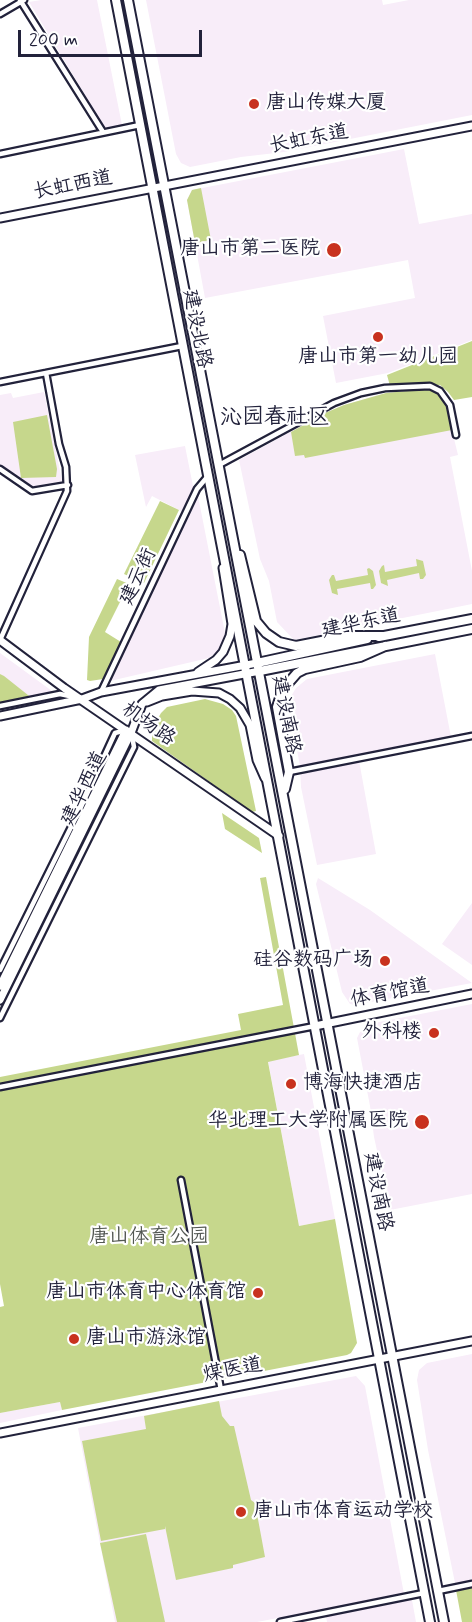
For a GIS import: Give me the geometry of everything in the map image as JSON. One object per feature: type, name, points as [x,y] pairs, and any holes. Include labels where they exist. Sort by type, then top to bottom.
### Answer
[{"type":"main road","name":"建设北路","points":[[116,0],[245,665]]},
{"type":"main road","name":"建设北路","points":[[128,0],[257,663]]},
{"type":"main road","points":[[231,530],[244,566],[256,621],[273,638],[287,645],[296,646],[347,636],[383,636]]},
{"type":"main road","name":"建华东道","points":[[257,663],[472,619]]},
{"type":"main road","name":"建华东道","points":[[260,671],[472,629]]},
{"type":"main road","points":[[284,793],[289,772],[277,707],[283,688],[297,673],[305,669],[360,657],[385,646]]},
{"type":"main road","name":"建设南路","points":[[257,663],[444,1622]]},
{"type":"main road","name":"建设南路","points":[[245,665],[430,1622]]},
{"type":"street","points":[[0,14],[22,0],[103,132]]},
{"type":"street","points":[[0,154],[140,125]]},
{"type":"street","name":"长虹东道","points":[[153,188],[472,126]]},
{"type":"street","name":"长虹西道","points":[[0,218],[153,188]]},
{"type":"street","points":[[0,382],[182,346]]},
{"type":"street","points":[[0,640],[61,507],[68,485],[46,373]]},
{"type":"street","points":[[219,465],[334,403],[361,393],[385,388],[430,386],[440,391],[450,405],[456,435]]},
{"type":"street","points":[[0,469],[32,491],[68,485]]},
{"type":"street","name":"建云街","points":[[101,692],[197,489],[208,476]]},
{"type":"street","points":[[194,675],[216,660],[223,652],[230,636],[232,624],[220,539]]},
{"type":"street","name":"机场路","points":[[0,640],[112,721],[279,836]]},
{"type":"street","points":[[0,716],[82,699],[101,692],[257,663]]},
{"type":"street","points":[[142,704],[159,690],[260,671]]},
{"type":"street","points":[[142,704],[162,696],[192,691],[219,693],[230,699],[240,708],[250,725],[257,760],[270,793]]},
{"type":"street","points":[[95,708],[101,692]]},
{"type":"street","points":[[0,706],[60,694],[82,699]]},
{"type":"street","name":"建华西道","points":[[0,986],[142,704]]},
{"type":"street","points":[[112,721],[122,725],[134,722]]},
{"type":"street","points":[[0,970],[115,733],[128,732],[134,747],[0,1018]]},
{"type":"street","name":"建华西道","points":[[0,1000],[128,732]]},
{"type":"street","points":[[289,772],[472,736]]},
{"type":"street","name":"体育馆道","points":[[315,1026],[472,994]]},
{"type":"street","points":[[0,1087],[315,1026]]},
{"type":"street","points":[[181,1180],[221,1390]]},
{"type":"street","name":"煤医道","points":[[0,1433],[472,1341]]},
{"type":"street","points":[[438,1591],[472,1584]]},
{"type":"street","points":[[280,1622],[424,1593]]},
{"type":"shaded area","points":[[97,0],[122,125],[105,128],[29,2]]},
{"type":"shaded area","points":[[146,0],[382,0],[383,5],[409,0],[472,0],[472,115],[284,152],[241,157],[190,167],[181,163],[176,154]]},
{"type":"shaded area","name":"唐山市第二医院","points":[[404,149],[419,224],[472,214],[472,340],[388,373],[336,383],[323,316],[415,298],[408,260],[205,298],[187,200],[192,190]]},
{"type":"shaded area","points":[[427,389],[445,402],[458,455],[450,457],[472,571],[472,604],[294,640],[277,622],[269,581],[260,559],[239,460],[344,405],[386,393]]},
{"type":"shaded area","points":[[44,392],[62,481],[30,487],[0,466],[0,395],[11,393],[13,398]]},
{"type":"shaded area","points":[[185,446],[194,491],[185,513],[152,496],[146,507],[135,455]]},
{"type":"shaded area","points":[[198,496],[225,633],[224,641],[218,651],[209,658],[110,681]]},
{"type":"shaded area","points":[[0,653],[52,691],[50,695],[33,699],[0,674]]},
{"type":"shaded area","points":[[435,654],[451,737],[358,755],[376,854],[317,865],[301,787],[300,766],[289,708],[290,698],[296,688],[307,679]]},
{"type":"shaded area","points":[[318,878],[370,910],[472,983],[355,1005],[350,1004],[342,992],[316,884]]},
{"type":"shaded area","points":[[472,903],[472,965],[442,944]]},
{"type":"shaded area","name":"华北理工大学附属医院","points":[[472,1004],[472,1194],[390,1210],[374,1137],[357,1038],[360,1032],[379,1022]]},
{"type":"shaded area","points":[[304,1054],[335,1219],[299,1226],[268,1061]]},
{"type":"shaded area","points":[[472,1354],[472,1580],[455,1583],[428,1450],[417,1380],[419,1370],[427,1363]]},
{"type":"shaded area","name":"唐山市体育运动学校","points":[[356,1376],[365,1386],[404,1594],[257,1622],[115,1622],[78,1428]]},
{"type":"shaded area","points":[[60,1402],[62,1410],[0,1423],[0,1413]]},
{"type":"shaded area","points":[[412,1600],[416,1622],[327,1622],[326,1616]]},
{"type":"green space","points":[[201,188],[211,240],[195,243],[187,200],[192,190]]},
{"type":"green space","points":[[472,341],[472,397],[454,400],[440,385],[390,386],[387,375]]},
{"type":"green space","points":[[427,389],[439,392],[445,402],[452,430],[305,458],[304,455],[295,456],[291,432],[325,413],[386,393]]},
{"type":"green space","points":[[47,415],[57,469],[56,477],[21,478],[13,422]]},
{"type":"green space","points":[[160,501],[179,510],[144,583],[124,574]]},
{"type":"green space","points":[[416,559],[423,561],[426,575],[423,579],[420,579],[419,573],[387,580],[388,586],[381,583],[379,571],[382,566],[384,565],[385,572],[417,566]]},
{"type":"green space","points":[[367,569],[373,571],[376,585],[373,589],[370,583],[337,589],[338,595],[332,593],[329,580],[332,575],[336,581],[368,575]]},
{"type":"green space","points":[[117,579],[129,584],[105,632],[121,642],[103,679],[90,681],[87,680],[89,637]]},
{"type":"green space","points":[[0,674],[4,676],[33,699],[0,705]]},
{"type":"green space","points":[[205,699],[223,704],[236,716],[256,811],[252,812],[152,741],[152,729],[167,707]]},
{"type":"green space","points":[[222,813],[259,838],[262,853],[225,829]]},
{"type":"green space","name":"唐山体育公园","points":[[266,877],[299,1055],[268,1062],[299,1226],[335,1219],[357,1343],[347,1355],[62,1410],[60,1402],[0,1413],[0,1307],[4,1306],[0,1284],[0,1077],[241,1030],[238,1014],[283,1005],[260,878]]},
{"type":"green space","points":[[219,1401],[222,1416],[230,1426],[234,1426],[251,1500],[255,1503],[265,1557],[233,1565],[233,1568],[176,1580],[165,1526],[165,1529],[101,1541],[82,1441],[146,1429],[144,1416]]},
{"type":"green space","points":[[146,1534],[165,1622],[117,1622],[100,1543]]},
{"type":"green space","points":[[472,1587],[472,1622],[462,1622],[456,1590]]},
{"type":"place","name":"唐山传媒大厦","points":[[254,104]]},
{"type":"place","name":"唐山市第二医院","points":[[334,250]]},
{"type":"place","name":"唐山市第一幼儿园","points":[[378,337]]},
{"type":"place","name":"硅谷数码广场","points":[[385,961]]},
{"type":"place","name":"外科楼","points":[[434,1033]]},
{"type":"place","name":"博海快捷酒店","points":[[291,1084]]},
{"type":"place","name":"华北理工大学附属医院","points":[[422,1122]]},
{"type":"place","name":"唐山市体育中心体育馆","points":[[258,1293]]},
{"type":"place","name":"唐山市游泳馆","points":[[74,1339]]},
{"type":"place","name":"唐山市体育运动学校","points":[[241,1512]]},
{"type":"district","name":"沁园春社区","points":[[275,418]]}]
